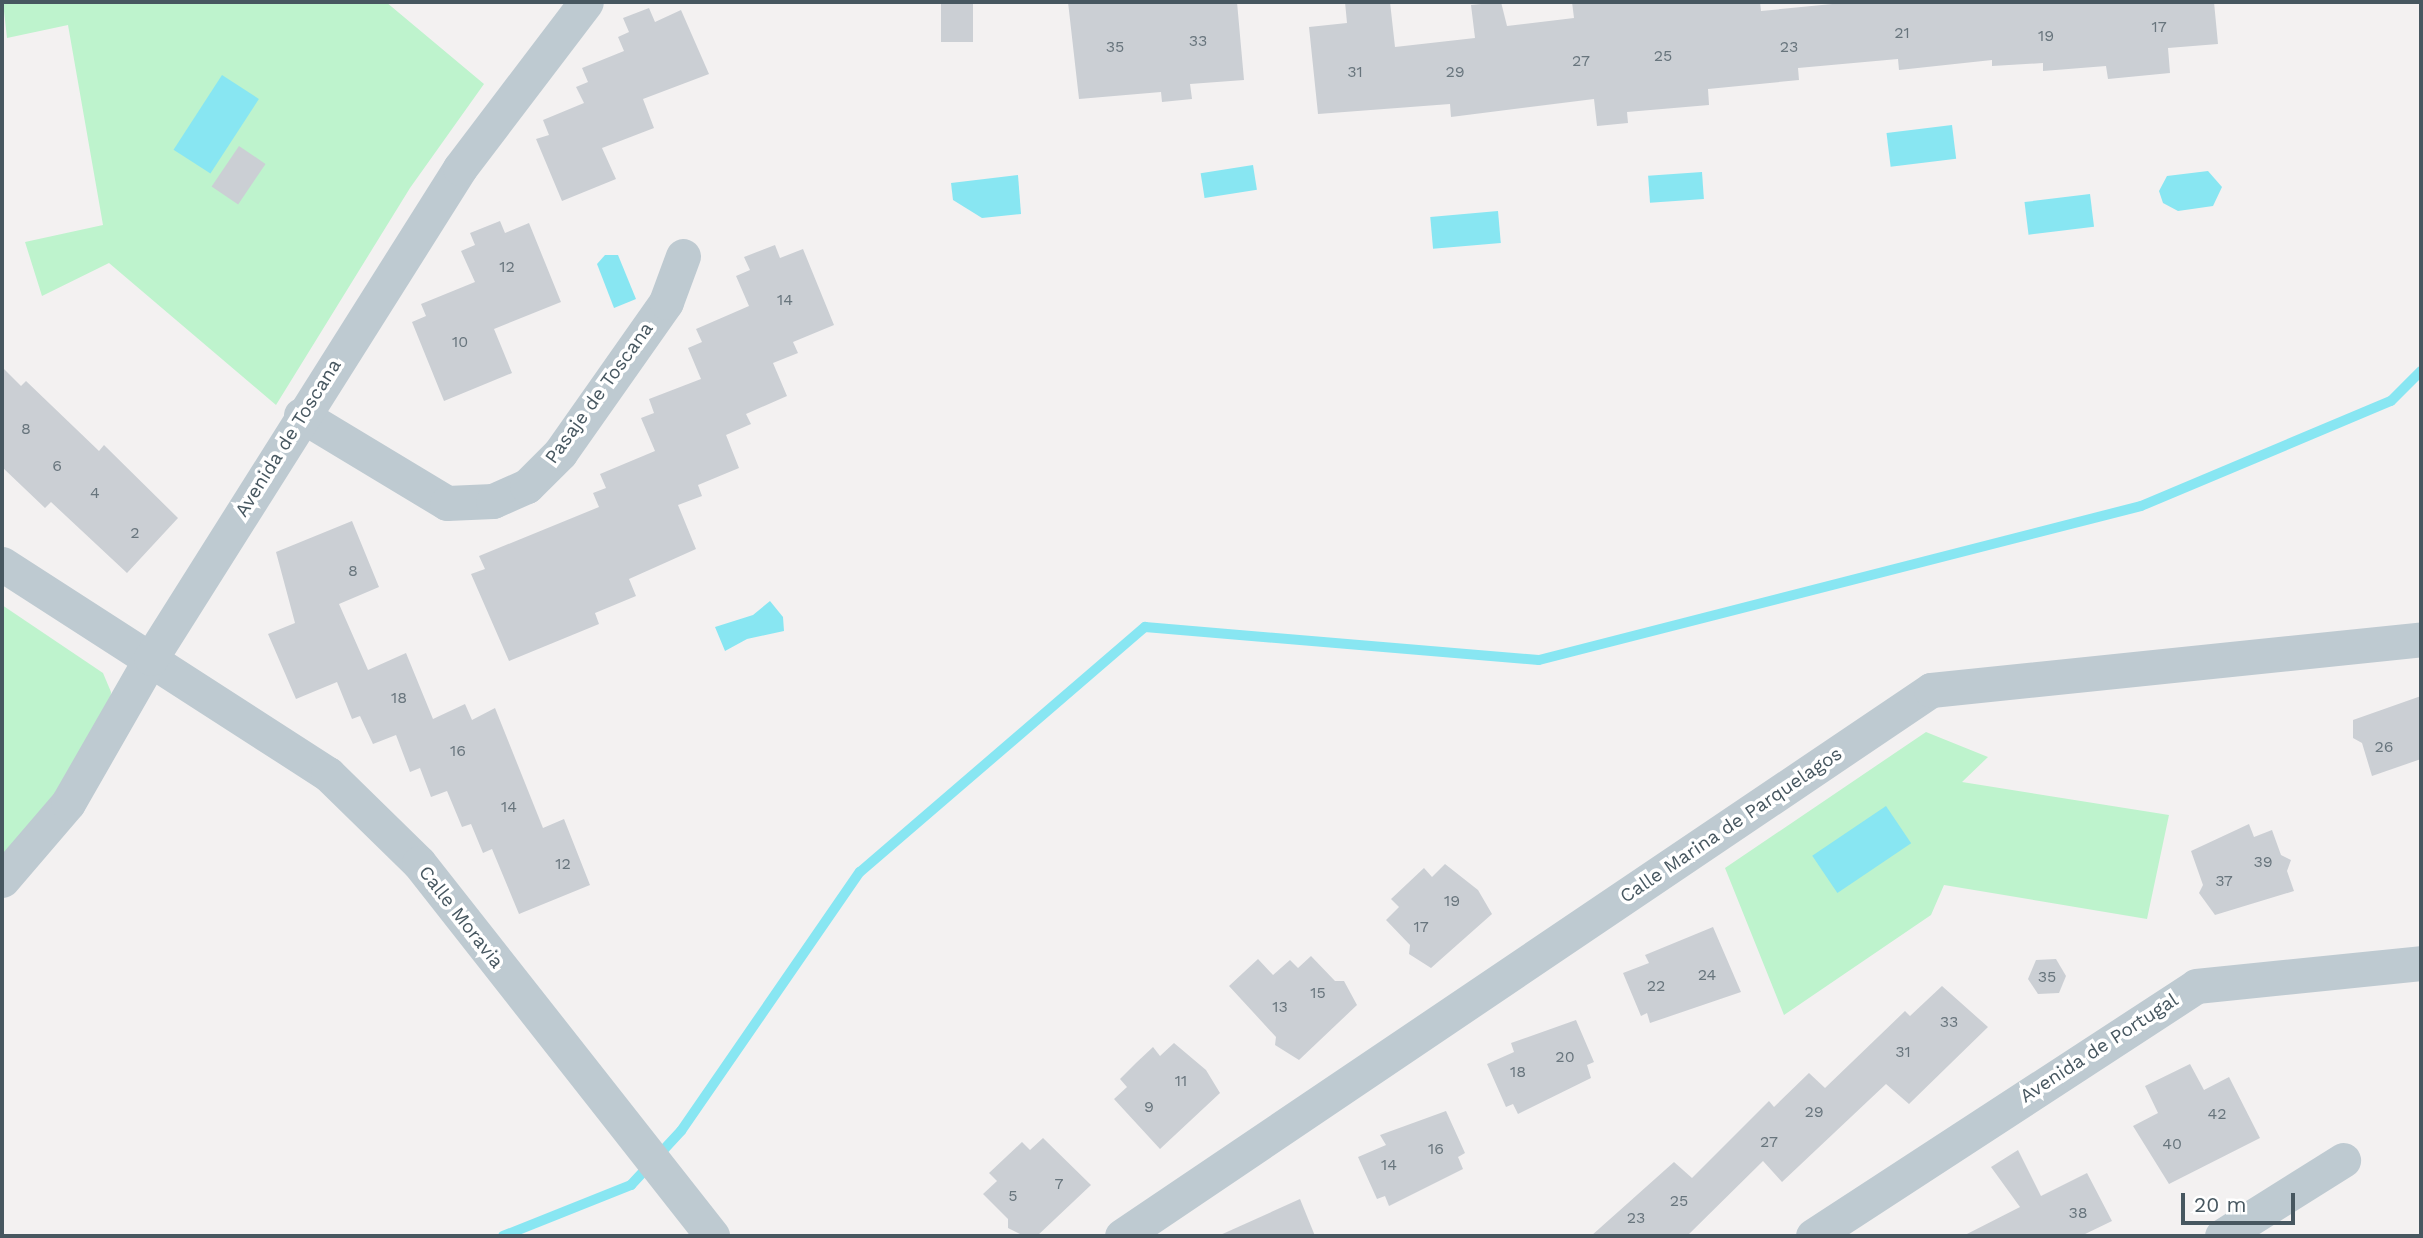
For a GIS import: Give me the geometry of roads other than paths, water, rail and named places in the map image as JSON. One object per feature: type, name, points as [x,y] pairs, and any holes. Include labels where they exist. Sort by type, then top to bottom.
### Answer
[{"type":"street","name":"Avenida de Toscana","points":[[2,880],[68,803],[151,658],[301,415],[460,168],[586,2]]},
{"type":"street","name":"Pasaje de Toscana","points":[[301,415],[447,503],[493,501],[527,486],[561,453],[666,302],[683,256]]},
{"type":"street","name":"Calle Moravia","points":[[2,564],[328,774],[419,863],[707,1229]]},
{"type":"street","name":"Calle Marina de Parquelagos","points":[[1122,1236],[1931,690],[2421,639]]},
{"type":"street","name":"Avenida de Portugal","points":[[1813,1236],[2196,986],[2421,963]]},
{"type":"street","points":[[2222,1236],[2343,1160]]},
{"type":"water","points":[[222,75],[259,99],[210,174],[174,150]]},
{"type":"water","points":[[1952,125],[1956,159],[1891,167],[1886,133]]},
{"type":"water","points":[[1253,165],[1257,190],[1205,198],[1201,173]]},
{"type":"water","points":[[2208,171],[2222,187],[2213,206],[2178,211],[2163,203],[2159,191],[2167,176]]},
{"type":"water","points":[[1702,172],[1704,199],[1650,203],[1648,176]]},
{"type":"water","points":[[1018,175],[1021,214],[982,218],[953,200],[951,183]]},
{"type":"water","points":[[2090,194],[2094,227],[2029,235],[2024,202]]},
{"type":"water","points":[[1498,211],[1501,243],[1433,249],[1430,217]]},
{"type":"water","points":[[605,255],[618,255],[636,299],[614,308],[597,264]]},
{"type":"water","points":[[770,601],[783,617],[784,631],[747,639],[725,651],[715,627],[753,615]]},
{"type":"water","points":[[1886,806],[1911,843],[1837,893],[1812,856]]},
{"type":"waterway","points":[[503,1236],[631,1185],[681,1131],[860,872],[1145,627],[1539,660],[2141,506],[2391,401],[2421,371]]}]
